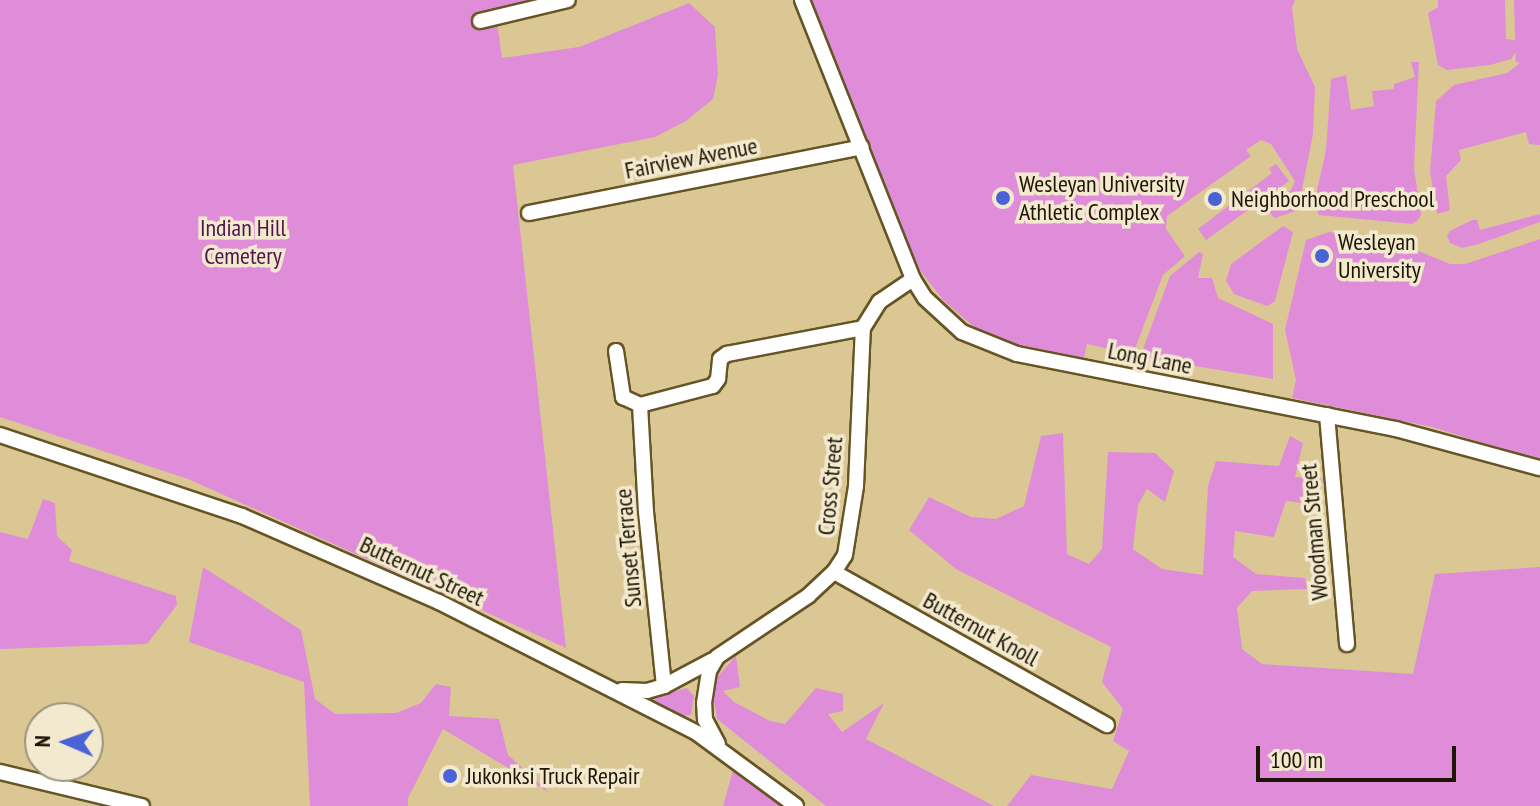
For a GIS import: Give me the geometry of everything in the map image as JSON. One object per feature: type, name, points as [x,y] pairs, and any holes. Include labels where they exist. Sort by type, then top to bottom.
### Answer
[{"type":"street","points":[[480,21],[568,0]]},
{"type":"street","points":[[802,0],[862,147]]},
{"type":"street","name":"Fairview Avenue","points":[[529,213],[862,147]]},
{"type":"street","name":"Long Lane","points":[[862,147],[913,279],[925,298],[952,324],[997,349],[1439,438],[1540,468]]},
{"type":"street","points":[[616,351],[623,397],[640,405],[713,386],[720,359],[727,354],[863,328],[879,302],[913,279]]},
{"type":"street","name":"Cross Street","points":[[604,686],[632,692],[664,686],[717,657],[808,596],[834,572],[845,555],[854,516],[863,328]]},
{"type":"street","name":"Sunset Terrace","points":[[640,405],[646,512],[664,686]]},
{"type":"street","name":"Woodman Street","points":[[1327,415],[1347,644]]},
{"type":"street","name":"Butternut Street","points":[[0,435],[194,499],[279,532],[439,602],[721,748],[796,806]]},
{"type":"street","name":"Butternut Knoll","points":[[834,572],[1107,725]]},
{"type":"street","points":[[717,657],[709,671],[704,703],[705,720],[721,748]]},
{"type":"street","points":[[0,772],[142,806]]},
{"type":"green space","name":"Indian Hill Cemetery","points":[[0,0],[547,0],[495,8],[502,58],[579,47],[689,3],[715,27],[718,75],[713,99],[686,121],[655,137],[513,165],[566,648],[188,479],[0,417]]},
{"type":"green space","name":"Wesleyan University Athletic Complex","points":[[810,0],[1295,0],[1292,7],[1297,49],[1315,87],[1313,134],[1298,210],[1275,218],[1266,209],[1291,190],[1295,181],[1271,144],[1261,140],[1246,150],[1251,156],[1167,216],[1166,229],[1185,256],[1163,275],[1133,354],[1087,344],[1084,358],[1006,342],[974,327],[943,300],[919,269]]},
{"type":"green space","points":[[1438,0],[1505,0],[1506,39],[1515,40],[1514,0],[1540,0],[1540,145],[1529,144],[1526,132],[1459,150],[1461,160],[1446,176],[1450,210],[1442,213],[1437,213],[1430,172],[1436,101],[1454,85],[1507,73],[1520,63],[1516,62],[1515,53],[1511,59],[1490,65],[1447,70],[1438,65],[1428,13],[1438,7]]},
{"type":"green space","points":[[1411,62],[1419,62],[1414,168],[1421,215],[1418,220],[1412,224],[1319,215],[1314,204],[1326,150],[1331,79],[1346,75],[1351,110],[1374,106],[1372,91],[1394,89],[1394,84],[1415,77]]},
{"type":"green space","points":[[1276,164],[1289,181],[1206,240],[1198,229],[1272,173],[1269,168]]},
{"type":"green space","points":[[1540,214],[1540,222],[1479,244],[1462,248],[1450,243],[1447,236],[1450,231],[1472,220],[1477,220],[1480,230]]},
{"type":"green space","points":[[1283,226],[1293,232],[1275,301],[1267,306],[1234,294],[1226,281],[1231,264]]},
{"type":"green space","points":[[1329,232],[1389,239],[1450,264],[1465,264],[1540,239],[1540,461],[1432,427],[1292,398],[1296,380],[1285,330],[1306,240]]},
{"type":"green space","points":[[1199,252],[1203,254],[1198,278],[1212,278],[1218,298],[1273,324],[1273,379],[1140,357],[1170,276]]},
{"type":"green space","points":[[1063,433],[1067,554],[1089,564],[1102,549],[1108,452],[1155,453],[1174,471],[1165,502],[1147,489],[1138,505],[1133,549],[1162,569],[1203,575],[1208,486],[1216,461],[1279,466],[1290,436],[1303,443],[1295,477],[1321,478],[1322,499],[1311,504],[1286,501],[1274,537],[1235,531],[1233,557],[1256,574],[1305,578],[1307,589],[1252,591],[1237,608],[1242,649],[1262,664],[1413,674],[1435,574],[1540,567],[1540,806],[1007,806],[1031,775],[1112,789],[1129,751],[1113,741],[1123,709],[1102,682],[1111,647],[956,569],[909,530],[929,497],[971,517],[996,519],[1024,506],[1041,436]]},
{"type":"green space","points":[[43,499],[55,503],[57,536],[72,550],[69,561],[176,596],[177,605],[147,644],[0,649],[0,532],[28,539]]},
{"type":"green space","points":[[203,567],[301,630],[315,699],[335,714],[396,713],[421,703],[436,684],[451,687],[449,716],[499,719],[508,755],[550,793],[443,729],[408,798],[408,806],[310,806],[304,682],[189,642]]},
{"type":"green space","points":[[736,656],[740,687],[723,691],[734,702],[770,721],[785,724],[816,688],[843,694],[843,711],[828,714],[842,732],[884,703],[866,739],[994,806],[826,806],[717,719],[711,684]]},
{"type":"green space","points":[[687,688],[694,696],[691,715],[682,716],[652,700],[655,696]]},
{"type":"green space","points":[[733,771],[762,791],[781,806],[723,806]]},
{"type":"place","name":"Wesleyan University Athletic Complex","points":[[1003,198]]},
{"type":"place","name":"Neighborhood Preschool","points":[[1215,199]]},
{"type":"place","name":"Wesleyan University","points":[[1322,256]]},
{"type":"place","name":"Jukonksi Truck Repair","points":[[450,776]]}]
